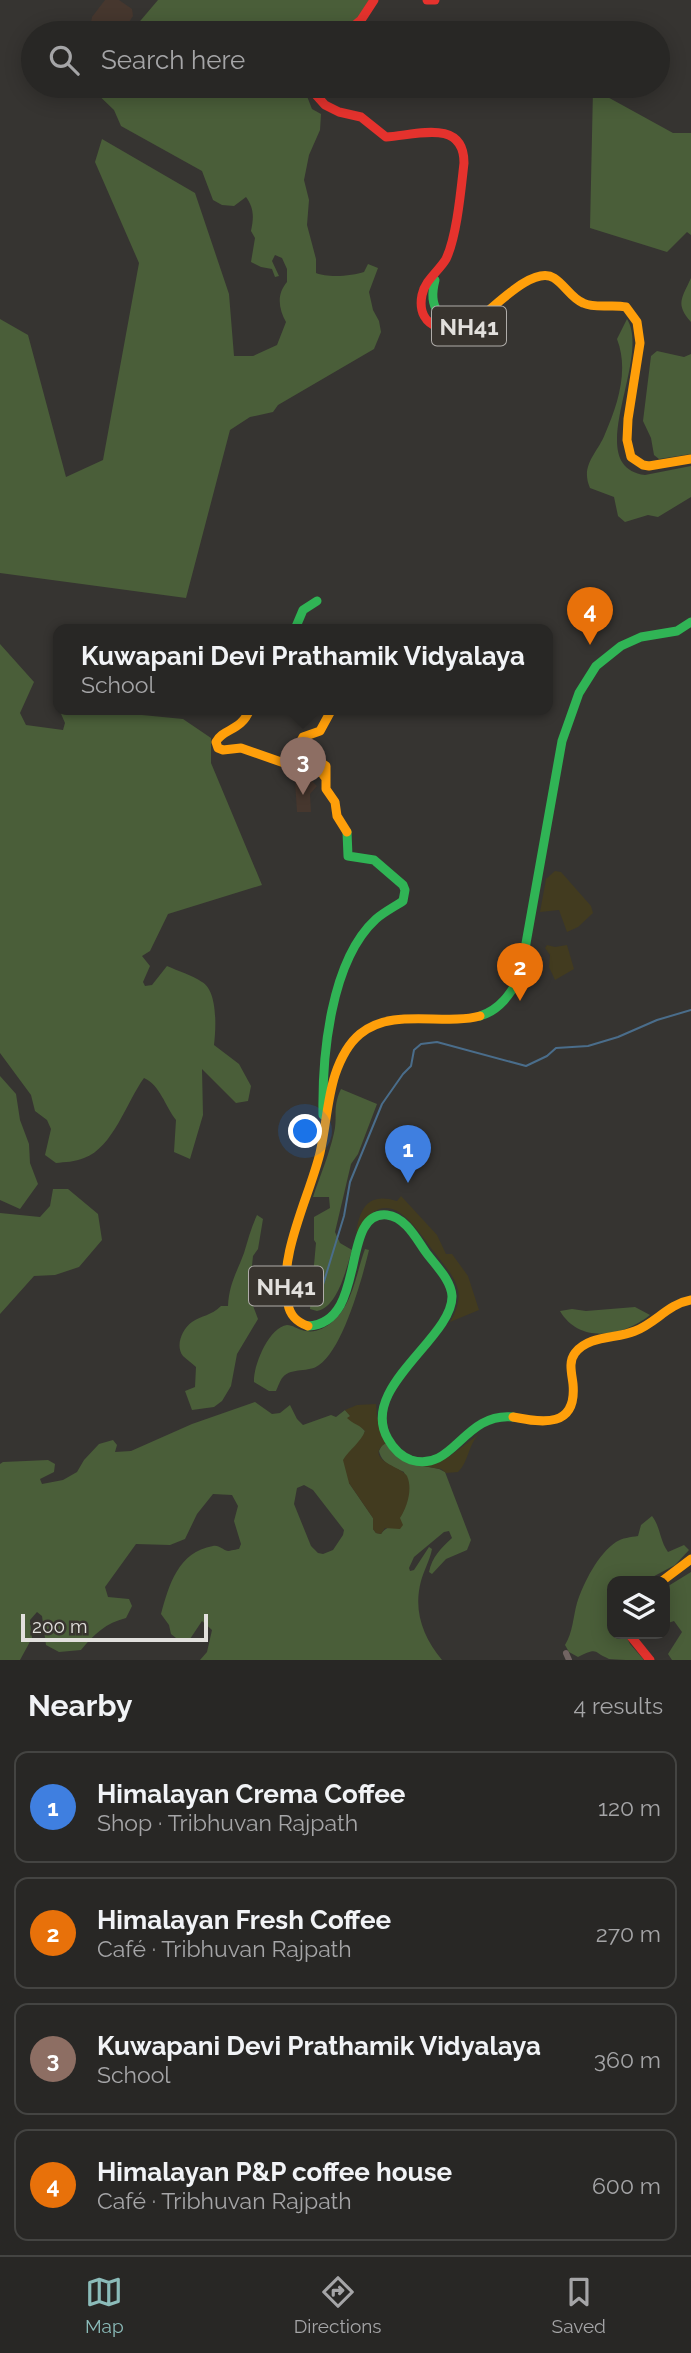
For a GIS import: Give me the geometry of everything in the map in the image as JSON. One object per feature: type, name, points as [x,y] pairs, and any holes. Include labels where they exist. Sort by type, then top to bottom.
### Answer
[{"type":"main road","points":[[360,21],[374,0]]},
{"type":"main road","points":[[427,0],[435,0]]},
{"type":"main road","name":"NH41","points":[[319,98],[325,105],[339,112],[361,117],[386,137],[431,131],[451,137],[460,146],[465,162],[464,174],[449,250],[422,296],[424,311],[431,322],[441,329],[455,331],[465,328],[526,281],[541,275],[556,278],[583,303],[594,306],[619,305],[629,309],[637,320],[641,340],[626,433],[628,454],[636,463],[646,466],[691,459]]},
{"type":"main road","points":[[297,624],[303,610],[317,601]]},
{"type":"main road","name":"NH41","points":[[691,622],[671,633],[641,637],[625,643],[596,666],[579,693],[562,741],[520,977],[510,996],[495,1010],[473,1018],[454,1021],[385,1022],[365,1030],[350,1046],[337,1072],[326,1106],[324,1131],[315,1170],[289,1258],[287,1297],[293,1317],[301,1324],[312,1326],[323,1322],[343,1302],[350,1284],[362,1231],[372,1219],[383,1215],[393,1216],[403,1223],[452,1290],[453,1300],[448,1315],[396,1382],[381,1412],[383,1428],[390,1443],[410,1460],[424,1462],[436,1459],[454,1447],[478,1424],[492,1417],[506,1416],[542,1423],[560,1419],[567,1413],[574,1398],[571,1359],[579,1346],[631,1333],[644,1327],[679,1301],[691,1300]]},
{"type":"main road","points":[[247,715],[242,726],[216,739],[218,748],[245,748],[284,763],[314,767],[320,770],[326,781]]},
{"type":"main road","points":[[324,1131],[323,1059],[342,974],[372,923],[380,915],[400,904],[405,890],[403,885],[374,860],[348,856],[347,833],[327,789],[326,766],[299,747],[303,737],[320,731],[329,715]]},
{"type":"main road","points":[[669,1576],[691,1559]]},
{"type":"main road","points":[[633,1639],[650,1660]]},
{"type":"shaded area","points":[[105,0],[119,0],[132,9],[133,16],[130,21],[91,21]]},
{"type":"shaded area","points":[[310,779],[317,786],[310,794],[311,812],[297,812],[295,781]]},
{"type":"green space","points":[[158,0],[369,0],[353,21],[140,21]]},
{"type":"green space","points":[[102,98],[308,98],[312,109],[321,114],[320,130],[309,155],[304,180],[309,200],[307,225],[316,259],[316,273],[327,276],[347,275],[364,272],[368,264],[378,268],[369,292],[381,332],[374,349],[278,405],[273,412],[250,417],[230,430],[186,598],[0,573],[0,319],[28,335],[66,477],[103,460],[139,263],[95,162],[102,139],[195,193],[229,294],[234,356],[253,356],[277,345],[286,322],[280,302],[281,292],[287,282],[287,269],[282,258],[275,255],[272,261],[279,276],[275,277],[272,269],[251,262],[255,238],[251,231],[252,209],[246,197],[234,206],[222,205],[213,200],[202,171],[121,126],[114,110]]},
{"type":"green space","points":[[593,98],[609,98],[673,133],[691,133],[691,235],[687,232],[667,252],[590,228]]},
{"type":"green space","points":[[691,278],[691,322],[683,310],[682,301]]},
{"type":"green space","points":[[627,319],[632,337],[631,359],[617,432],[618,452],[627,467],[645,475],[691,466],[691,497],[658,517],[648,515],[625,522],[618,516],[614,497],[590,488],[587,473],[618,399],[622,363],[617,339]]},
{"type":"green space","points":[[657,351],[684,357],[691,354],[691,454],[659,459],[654,455],[651,438],[643,421],[651,356]]},
{"type":"green space","points":[[0,644],[34,682],[20,713],[26,725],[63,730],[65,723],[62,715],[142,715],[183,719],[211,738],[211,763],[262,885],[168,914],[150,951],[142,956],[150,966],[143,982],[145,986],[152,985],[167,966],[194,977],[207,987],[215,1011],[214,1045],[239,1064],[251,1086],[248,1101],[236,1103],[202,1069],[203,1115],[190,1159],[174,1152],[176,1120],[158,1091],[144,1078],[119,1123],[103,1145],[84,1158],[56,1163],[45,1155],[51,1129],[47,1120],[35,1111],[31,1095],[0,1053]]},
{"type":"green space","points":[[0,1076],[16,1094],[20,1120],[29,1144],[30,1163],[38,1184],[20,1209],[0,1200]]},
{"type":"green space","points":[[341,1089],[377,1104],[358,1154],[351,1164],[335,1232],[340,1243],[352,1250],[336,1295],[324,1308],[317,1311],[310,1309],[316,1243],[314,1217],[330,1208],[329,1197],[313,1197],[332,1141]]},
{"type":"green space","points":[[53,1189],[68,1189],[98,1214],[102,1240],[79,1267],[55,1275],[34,1276],[0,1314],[0,1213],[40,1217],[50,1206]]},
{"type":"green space","points":[[257,1215],[263,1219],[258,1249],[253,1256],[249,1295],[258,1319],[237,1354],[231,1386],[222,1401],[214,1407],[192,1410],[185,1391],[195,1387],[196,1367],[183,1356],[181,1338],[192,1322],[221,1306],[228,1306],[232,1285]]},
{"type":"green space","points":[[365,1249],[369,1250],[356,1295],[344,1329],[328,1357],[315,1367],[287,1374],[276,1391],[269,1391],[254,1382],[263,1348],[280,1327],[289,1325],[314,1331],[325,1327],[339,1315],[353,1288]]},
{"type":"green space","points":[[635,1307],[650,1315],[628,1328],[603,1334],[579,1329],[560,1311],[586,1311]]},
{"type":"green space","points":[[255,1402],[272,1414],[280,1413],[290,1405],[303,1425],[331,1415],[336,1417],[345,1410],[365,1431],[349,1483],[373,1518],[373,1529],[381,1534],[394,1524],[403,1512],[406,1493],[404,1472],[383,1459],[379,1451],[382,1445],[386,1443],[409,1463],[445,1472],[471,1540],[467,1550],[446,1559],[432,1574],[429,1572],[435,1557],[452,1538],[449,1531],[444,1532],[414,1557],[409,1568],[410,1571],[414,1570],[429,1547],[432,1549],[421,1581],[418,1603],[425,1633],[442,1660],[200,1660],[207,1652],[212,1630],[202,1621],[188,1642],[171,1634],[169,1625],[161,1614],[177,1571],[191,1555],[213,1546],[228,1551],[239,1549],[241,1544],[234,1521],[238,1506],[232,1495],[213,1494],[197,1514],[185,1539],[170,1545],[136,1544],[105,1587],[108,1597],[129,1599],[132,1606],[126,1618],[101,1630],[81,1650],[59,1652],[46,1645],[42,1616],[37,1612],[30,1620],[32,1638],[20,1660],[0,1660],[0,1464],[48,1460],[55,1464],[54,1472],[40,1479],[42,1484],[63,1480],[77,1472],[99,1444],[113,1440],[117,1445],[115,1452],[131,1451],[192,1424]],"holes":[[[304,1485],[313,1490],[344,1530],[333,1550],[323,1554],[311,1546],[294,1504],[297,1488]]]},
{"type":"green space","points":[[652,1516],[668,1552],[684,1545],[689,1550],[675,1565],[654,1576],[607,1576],[607,1639],[628,1639],[644,1660],[609,1659],[593,1651],[578,1657],[569,1652],[565,1645],[577,1603],[592,1569],[609,1547],[616,1542],[638,1536],[641,1525]]},
{"type":"green space","points":[[691,1572],[691,1660],[672,1660],[668,1654],[682,1632],[674,1621],[670,1622],[670,1585]]},
{"type":"sand","points":[[555,871],[561,872],[591,906],[593,913],[578,927],[567,932],[559,910],[540,912],[546,879]]},
{"type":"sand","points":[[547,945],[567,945],[574,969],[555,980],[549,967],[550,955],[545,948]]},
{"type":"sand","points":[[401,1196],[437,1235],[446,1254],[452,1254],[468,1276],[479,1310],[450,1322],[458,1298],[454,1280],[417,1229],[398,1212],[388,1208],[378,1210],[367,1218],[356,1233],[360,1216],[367,1204],[379,1199],[397,1201]]},
{"type":"sand","points":[[376,1404],[377,1417],[386,1443],[379,1454],[407,1476],[409,1486],[407,1503],[400,1518],[403,1525],[400,1529],[385,1528],[381,1534],[373,1529],[373,1518],[349,1483],[343,1460],[365,1431],[347,1418],[350,1416],[345,1410],[357,1405]]},
{"type":"sand","points":[[479,1434],[458,1472],[446,1473],[441,1469],[422,1466],[450,1456]]},
{"type":"waterway","points":[[318,1301],[344,1216],[350,1182],[382,1104],[411,1066],[414,1050],[421,1044],[437,1042],[526,1066],[547,1056],[556,1048],[588,1046],[691,1010]]},
{"type":"traffic: fast","points":[[435,280],[433,298],[437,311],[448,319],[466,323]]},
{"type":"traffic: fast","points":[[297,624],[303,610],[317,601]]},
{"type":"traffic: fast","points":[[480,1016],[499,1006],[520,977],[562,741],[579,693],[596,666],[621,646],[641,637],[677,631],[691,622]]},
{"type":"traffic: fast","points":[[323,1115],[327,1039],[339,984],[348,959],[360,937],[376,919],[403,901],[405,890],[403,885],[374,860],[348,856],[347,832]]},
{"type":"traffic: fast","points":[[308,1326],[327,1320],[339,1307],[363,1230],[372,1218],[387,1215],[393,1217],[409,1229],[442,1272],[452,1296],[448,1312],[438,1329],[395,1382],[385,1401],[382,1420],[388,1439],[397,1451],[407,1458],[426,1462],[449,1451],[482,1423],[496,1418],[513,1417]]},
{"type":"traffic: slow","points":[[477,320],[525,282],[545,276],[554,278],[583,303],[626,307],[637,322],[640,343],[628,419],[627,440],[631,457],[649,466],[691,459]]},
{"type":"traffic: slow","points":[[247,715],[242,722],[219,738],[216,742],[218,748],[241,748],[284,763],[314,767],[324,776]]},
{"type":"traffic: slow","points":[[329,715],[320,731],[303,737],[298,747],[326,766],[326,789],[335,802],[337,816],[347,832]]},
{"type":"traffic: slow","points":[[308,1326],[290,1312],[286,1286],[287,1267],[290,1247],[320,1153],[332,1084],[345,1053],[360,1034],[387,1021],[466,1019],[480,1016]]},
{"type":"traffic: slow","points":[[513,1417],[546,1421],[564,1415],[570,1409],[573,1398],[572,1360],[581,1347],[595,1340],[628,1334],[676,1305],[691,1300]]},
{"type":"traffic: slow","points":[[669,1576],[691,1559]]},
{"type":"traffic: jam","points":[[360,21],[374,0]]},
{"type":"traffic: jam","points":[[427,0],[435,0]]},
{"type":"traffic: jam","points":[[319,98],[325,105],[339,112],[361,117],[386,137],[435,132],[456,139],[462,149],[464,163],[456,225],[446,259],[429,280],[422,295],[421,307],[424,316],[438,327],[457,328],[477,320]]},
{"type":"traffic: jam","points":[[633,1639],[650,1660]]},
{"type":"place","name":"Himalayan P&P coffee house","points":[[590,645]]},
{"type":"place","name":"Kuwapani Devi Prathamik Vidyalaya","points":[[303,795]]},
{"type":"place","name":"Himalayan Fresh Coffee","points":[[520,1001]]},
{"type":"place","name":"Himalayan Crema Coffee","points":[[408,1183]]}]
